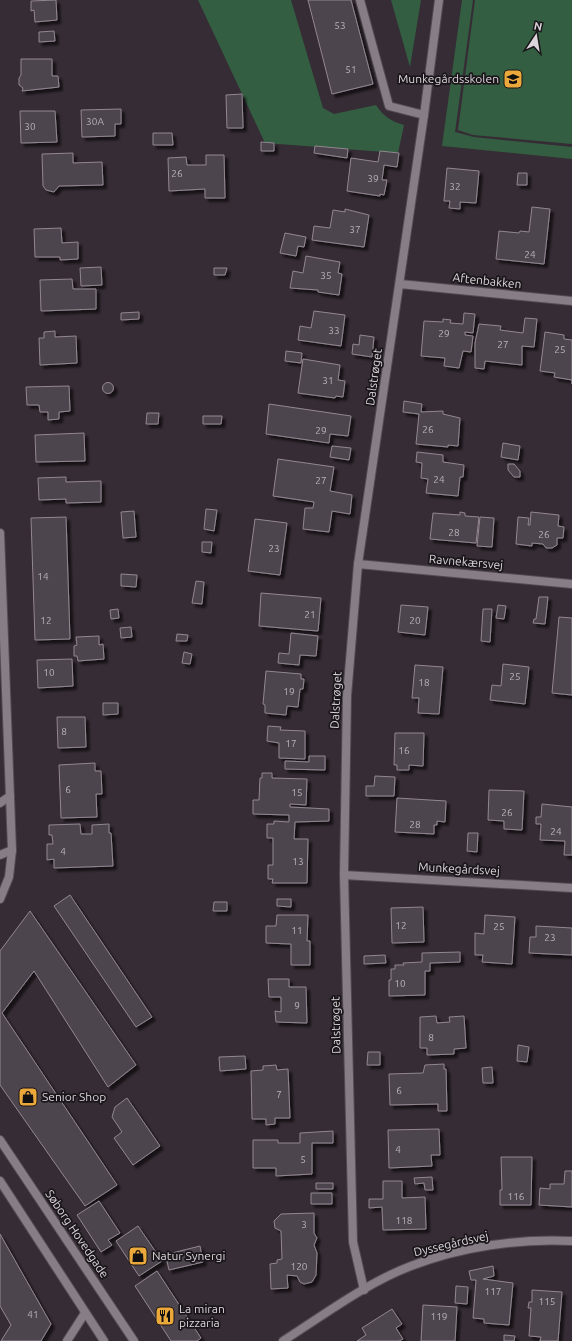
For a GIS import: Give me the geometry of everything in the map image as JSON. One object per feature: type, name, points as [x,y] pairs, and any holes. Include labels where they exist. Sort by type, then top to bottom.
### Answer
[{"type":"street","points":[[360,0],[388,106],[424,115]]},
{"type":"street","name":"Dalstrøget","points":[[364,1290],[353,1242],[344,875],[347,696],[358,564],[400,284],[439,0]]},
{"type":"street","name":"Aftenbakken","points":[[400,284],[572,301]]},
{"type":"street","points":[[0,533],[12,850],[9,877],[0,899]]},
{"type":"street","name":"Ravnekærsvej","points":[[358,564],[572,584]]},
{"type":"street","points":[[0,803],[10,796]]},
{"type":"street","points":[[0,855],[12,850]]},
{"type":"street","name":"Munkegårdsvej","points":[[344,875],[572,888]]},
{"type":"street","name":"Søborg Hovedgade","points":[[0,1140],[134,1341]]},
{"type":"street","points":[[0,1181],[104,1341]]},
{"type":"street","name":"Dyssegårdsvej","points":[[283,1341],[364,1290],[411,1266],[456,1253],[503,1244],[550,1240],[572,1242]]},
{"type":"street","points":[[67,1341],[85,1313]]},
{"type":"green space","points":[[198,0],[291,0],[323,108],[334,114],[376,105],[388,118],[404,125],[398,153],[265,143]]},
{"type":"green space","points":[[391,0],[421,0],[410,67]]},
{"type":"green space","points":[[462,0],[473,0],[455,132],[474,137],[572,147],[572,159],[442,146]]},
{"type":"green space","name":"Munkegårdsskolen","points":[[475,0],[572,0],[572,144],[473,135],[458,130]]},
{"type":"building","points":[[56,0],[57,20],[35,22],[34,10],[31,11],[31,1]]},
{"type":"building","points":[[308,0],[351,0],[373,84],[332,94]]},
{"type":"building","points":[[54,31],[55,41],[39,42],[39,32]]},
{"type":"building","points":[[21,59],[52,59],[52,76],[58,76],[59,87],[22,91],[23,88],[19,85],[19,78],[21,75]]},
{"type":"building","points":[[242,94],[243,128],[227,128],[226,95]]},
{"type":"building","points":[[121,109],[121,124],[115,124],[115,136],[82,137],[81,110]]},
{"type":"building","points":[[20,111],[55,111],[57,142],[21,143]]},
{"type":"building","points":[[153,133],[172,133],[173,145],[153,145]]},
{"type":"building","points":[[261,142],[274,143],[274,151],[261,151]]},
{"type":"building","points":[[315,146],[348,149],[347,158],[314,153]]},
{"type":"building","points":[[380,151],[399,153],[397,167],[384,165],[382,180],[387,180],[384,195],[380,194],[380,196],[347,191],[351,158],[378,162]]},
{"type":"building","points":[[73,153],[73,163],[102,162],[103,185],[59,186],[54,192],[46,190],[43,186],[42,154]]},
{"type":"building","points":[[206,155],[224,155],[225,198],[205,198],[205,189],[169,191],[168,158],[186,157],[187,165],[206,165]]},
{"type":"building","points":[[447,168],[479,171],[476,203],[460,202],[460,209],[449,208],[450,201],[444,201]]},
{"type":"building","points":[[518,173],[527,173],[527,185],[517,185]]},
{"type":"building","points":[[532,207],[550,209],[544,264],[496,259],[499,231],[519,233],[520,231],[529,232]]},
{"type":"building","points":[[345,209],[369,215],[364,247],[312,240],[314,226],[330,228],[333,210],[345,212]]},
{"type":"building","points":[[61,228],[62,243],[78,242],[78,259],[60,260],[60,257],[35,257],[34,229]]},
{"type":"building","points":[[285,233],[306,237],[304,247],[298,246],[296,256],[280,253]]},
{"type":"building","points":[[306,256],[340,262],[338,273],[342,274],[339,295],[318,292],[318,290],[290,288],[293,271],[303,273]]},
{"type":"building","points":[[101,267],[102,285],[81,286],[80,268]]},
{"type":"building","points":[[214,268],[227,268],[225,275],[214,275]]},
{"type":"building","points":[[72,279],[73,289],[96,289],[96,309],[41,311],[40,280]]},
{"type":"building","points":[[314,311],[345,315],[341,346],[298,340],[300,326],[311,328]]},
{"type":"building","points":[[139,312],[139,319],[121,320],[121,313]]},
{"type":"building","points":[[464,313],[475,314],[473,333],[465,332],[465,335],[473,336],[471,352],[463,351],[459,368],[444,366],[445,358],[421,356],[424,321],[443,322],[443,319],[451,320],[450,323],[463,324]]},
{"type":"building","points":[[525,318],[537,319],[534,347],[522,346],[522,365],[485,361],[484,369],[475,368],[475,343],[479,324],[501,326],[500,330],[523,333]]},
{"type":"building","points":[[55,331],[55,337],[76,336],[77,363],[40,365],[39,338],[44,338],[44,332]]},
{"type":"building","points":[[545,332],[564,335],[564,339],[572,340],[572,380],[554,377],[555,373],[540,371]]},
{"type":"building","points":[[360,335],[374,337],[372,357],[352,354],[353,344],[359,345]]},
{"type":"building","points":[[286,351],[302,353],[301,363],[285,361]]},
{"type":"building","points":[[303,359],[340,365],[338,380],[345,381],[343,397],[336,396],[335,398],[298,393]]},
{"type":"building","points":[[106,383],[110,383],[112,384],[112,392],[106,393],[103,390],[103,386]]},
{"type":"building","points":[[69,386],[70,411],[59,412],[59,419],[48,420],[48,412],[40,412],[39,405],[27,405],[26,387]]},
{"type":"building","points":[[404,401],[422,404],[421,412],[443,411],[443,414],[460,418],[458,446],[448,445],[448,447],[416,444],[419,414],[403,412]]},
{"type":"building","points":[[269,404],[351,416],[348,436],[330,434],[329,443],[266,434]]},
{"type":"building","points":[[147,413],[159,413],[158,424],[146,424]]},
{"type":"building","points":[[203,416],[222,416],[221,424],[203,424]]},
{"type":"building","points":[[84,433],[85,461],[36,462],[35,435]]},
{"type":"building","points":[[503,443],[520,446],[518,460],[501,457]]},
{"type":"building","points":[[332,446],[351,448],[349,460],[330,457]]},
{"type":"building","points":[[417,452],[443,455],[443,462],[464,465],[463,477],[460,477],[458,496],[426,493],[428,479],[421,478],[422,463],[416,462]]},
{"type":"building","points":[[278,459],[334,467],[330,491],[352,495],[350,514],[332,511],[329,532],[303,529],[305,508],[313,508],[314,502],[273,496]]},
{"type":"building","points":[[508,464],[514,464],[520,471],[520,477],[514,477],[508,470]]},
{"type":"building","points":[[66,477],[66,482],[101,481],[101,502],[66,503],[66,499],[39,500],[38,478]]},
{"type":"building","points":[[206,509],[217,510],[214,531],[204,529]]},
{"type":"building","points":[[134,511],[136,537],[123,538],[121,512]]},
{"type":"building","points":[[460,512],[465,513],[465,516],[479,517],[476,543],[430,539],[433,513],[460,515]]},
{"type":"building","points":[[531,512],[559,515],[558,526],[564,527],[563,538],[557,538],[557,545],[552,548],[546,548],[543,544],[532,543],[532,546],[516,544],[518,517],[529,518],[528,525],[530,525]]},
{"type":"building","points":[[66,517],[70,639],[35,640],[31,518]]},
{"type":"building","points":[[480,517],[494,518],[492,547],[477,546]]},
{"type":"building","points":[[255,519],[287,523],[280,575],[248,571]]},
{"type":"building","points":[[202,542],[212,542],[211,553],[202,552]]},
{"type":"building","points":[[121,574],[137,575],[136,587],[121,586]]},
{"type":"building","points":[[196,581],[204,582],[202,604],[192,603]]},
{"type":"building","points":[[261,593],[321,598],[318,631],[259,626]]},
{"type":"building","points":[[539,597],[548,597],[545,624],[533,623],[534,619],[536,619]]},
{"type":"building","points":[[401,605],[428,607],[425,635],[398,632]]},
{"type":"building","points":[[498,605],[506,606],[504,619],[496,618]]},
{"type":"building","points":[[118,609],[119,618],[111,619],[110,610]]},
{"type":"building","points":[[483,609],[492,609],[490,642],[481,641]]},
{"type":"building","points":[[559,617],[572,618],[572,695],[552,693]]},
{"type":"building","points":[[131,627],[132,637],[121,638],[120,628]]},
{"type":"building","points":[[291,633],[318,636],[316,656],[300,655],[299,665],[278,663],[279,653],[289,654]]},
{"type":"building","points":[[177,634],[188,635],[187,641],[176,641]]},
{"type":"building","points":[[99,636],[99,645],[103,644],[104,659],[78,661],[77,656],[74,656],[74,646],[77,645],[76,637]]},
{"type":"building","points":[[184,652],[192,654],[190,664],[182,663]]},
{"type":"building","points":[[72,659],[73,686],[38,688],[37,660]]},
{"type":"building","points":[[503,664],[529,667],[525,704],[490,700],[492,685],[501,686]]},
{"type":"building","points":[[415,665],[443,667],[439,714],[418,713],[419,698],[412,698]]},
{"type":"building","points":[[266,671],[301,674],[301,679],[304,679],[303,689],[300,689],[298,707],[287,706],[286,715],[265,713],[265,705],[263,704]]},
{"type":"building","points":[[103,703],[118,703],[118,714],[103,715]]},
{"type":"building","points":[[57,717],[85,717],[86,747],[58,748]]},
{"type":"building","points":[[268,726],[281,727],[280,730],[305,731],[305,759],[279,758],[279,743],[267,741]]},
{"type":"building","points":[[395,733],[424,733],[423,766],[409,765],[409,770],[397,770],[397,765],[394,765]]},
{"type":"building","points":[[309,756],[325,756],[325,770],[285,769],[285,761],[309,762]]},
{"type":"building","points":[[95,763],[95,771],[101,771],[102,794],[96,794],[97,817],[61,818],[59,765]]},
{"type":"building","points":[[262,773],[272,773],[272,778],[307,779],[306,805],[290,804],[290,807],[329,809],[329,821],[295,822],[294,839],[308,839],[307,883],[272,883],[273,879],[268,879],[268,865],[273,865],[273,838],[267,838],[267,824],[274,824],[274,821],[289,822],[289,815],[253,814],[253,800],[259,800],[260,778],[262,778]]},
{"type":"building","points":[[375,776],[395,777],[394,796],[366,796],[366,786],[374,786]]},
{"type":"building","points":[[489,790],[524,791],[522,830],[504,829],[504,821],[488,820]]},
{"type":"building","points":[[397,798],[446,801],[445,822],[437,821],[437,825],[434,825],[434,834],[395,832]]},
{"type":"building","points":[[542,804],[572,807],[572,855],[564,855],[565,841],[540,840],[541,824],[536,824],[536,817],[541,817]]},
{"type":"building","points":[[80,824],[81,834],[92,834],[92,825],[109,824],[113,866],[54,868],[54,859],[47,860],[47,844],[53,844],[52,835],[49,835],[49,825]]},
{"type":"building","points":[[468,833],[478,833],[477,852],[467,851]]},
{"type":"building","points":[[70,895],[152,1017],[136,1027],[54,906]]},
{"type":"building","points":[[277,899],[291,899],[291,907],[277,906]]},
{"type":"building","points":[[214,902],[227,902],[227,911],[213,911]]},
{"type":"building","points":[[423,907],[424,942],[392,943],[391,908]]},
{"type":"building","points":[[30,911],[136,1065],[108,1087],[34,971],[2,1013],[117,1185],[85,1206],[0,1085],[0,951]]},
{"type":"building","points":[[277,915],[308,915],[307,941],[310,941],[310,965],[291,965],[291,944],[266,943],[266,926],[276,926]]},
{"type":"building","points":[[485,915],[515,917],[512,964],[482,962],[483,955],[475,955],[475,933],[484,934]]},
{"type":"building","points":[[536,926],[572,928],[572,955],[529,953],[530,937],[536,937]]},
{"type":"building","points":[[460,952],[460,962],[430,963],[430,971],[425,971],[425,995],[389,996],[391,969],[395,969],[395,965],[422,962],[422,953]]},
{"type":"building","points":[[385,955],[386,963],[364,964],[364,956]]},
{"type":"building","points":[[268,979],[289,979],[289,987],[306,987],[307,1023],[276,1022],[275,1011],[281,1012],[281,997],[269,997]]},
{"type":"building","points":[[436,1016],[437,1023],[450,1022],[449,1017],[464,1016],[466,1048],[454,1049],[454,1054],[427,1055],[427,1048],[420,1048],[420,1017]]},
{"type":"building","points":[[518,1045],[529,1047],[527,1062],[517,1061]]},
{"type":"building","points":[[368,1052],[380,1052],[380,1065],[367,1065]]},
{"type":"building","points":[[245,1056],[246,1069],[220,1071],[219,1057]]},
{"type":"building","points":[[444,1064],[444,1069],[446,1069],[447,1111],[438,1111],[438,1104],[390,1105],[389,1074],[423,1073],[425,1065]]},
{"type":"building","points":[[276,1065],[277,1070],[288,1069],[290,1118],[275,1118],[275,1124],[266,1125],[266,1119],[252,1119],[251,1071],[263,1070],[263,1066]]},
{"type":"building","points":[[492,1067],[493,1083],[483,1083],[482,1068]]},
{"type":"building","points":[[127,1098],[160,1146],[133,1165],[114,1138],[122,1132],[112,1117],[115,1107]]},
{"type":"building","points":[[439,1129],[440,1155],[431,1155],[432,1166],[389,1168],[388,1130]]},
{"type":"building","points":[[333,1131],[333,1143],[312,1143],[312,1174],[276,1176],[276,1168],[253,1168],[253,1140],[278,1140],[278,1143],[300,1143],[300,1133]]},
{"type":"building","points":[[501,1157],[532,1157],[531,1205],[500,1205],[500,1190],[502,1190]]},
{"type":"building","points":[[565,1171],[572,1171],[572,1207],[539,1205],[540,1188],[550,1189],[550,1184],[564,1184]]},
{"type":"building","points":[[432,1177],[433,1190],[425,1190],[424,1183],[415,1184],[414,1178]]},
{"type":"building","points":[[383,1181],[402,1181],[402,1198],[425,1197],[426,1229],[383,1230],[382,1207],[369,1208],[369,1199],[383,1199]]},
{"type":"building","points":[[316,1183],[333,1183],[333,1189],[316,1189]]},
{"type":"building","points":[[311,1193],[332,1193],[332,1204],[311,1204]]},
{"type":"building","points":[[99,1201],[120,1233],[108,1240],[112,1245],[101,1252],[77,1215]]},
{"type":"building","points":[[314,1213],[314,1233],[317,1238],[314,1245],[317,1253],[316,1275],[312,1282],[304,1284],[300,1282],[297,1276],[287,1275],[288,1288],[271,1289],[270,1264],[277,1263],[277,1260],[282,1259],[281,1231],[275,1228],[274,1221],[281,1214]]},
{"type":"building","points":[[138,1226],[162,1261],[139,1276],[116,1241]]},
{"type":"building","points":[[0,1234],[51,1324],[41,1341],[1,1341],[11,1325],[0,1306]]},
{"type":"building","points":[[200,1246],[203,1262],[169,1270],[166,1257],[173,1256],[172,1253]]},
{"type":"building","points":[[493,1266],[494,1276],[483,1279],[513,1283],[509,1325],[484,1323],[484,1319],[473,1318],[476,1280],[471,1280],[469,1271]]},
{"type":"building","points":[[157,1271],[201,1338],[197,1341],[171,1341],[135,1286]]},
{"type":"building","points":[[456,1286],[468,1287],[467,1304],[455,1303]]},
{"type":"building","points":[[532,1290],[562,1292],[558,1341],[540,1341],[541,1337],[529,1336],[531,1308],[528,1308],[529,1302],[532,1302]]},
{"type":"building","points":[[423,1305],[457,1307],[455,1341],[421,1341]]},
{"type":"building","points":[[392,1309],[402,1324],[396,1328],[403,1339],[399,1341],[357,1341],[366,1335],[362,1328]]},
{"type":"building","points":[[504,1335],[515,1336],[514,1341],[504,1341]]},
{"type":"place","name":"Munkegårdsskolen","points":[[513,79]]},
{"type":"place","name":"Senior Shop","points":[[28,1097]]},
{"type":"place","name":"Natur Synergi","points":[[138,1256]]},
{"type":"place","name":"La miran pizzaria","points":[[165,1316]]}]
